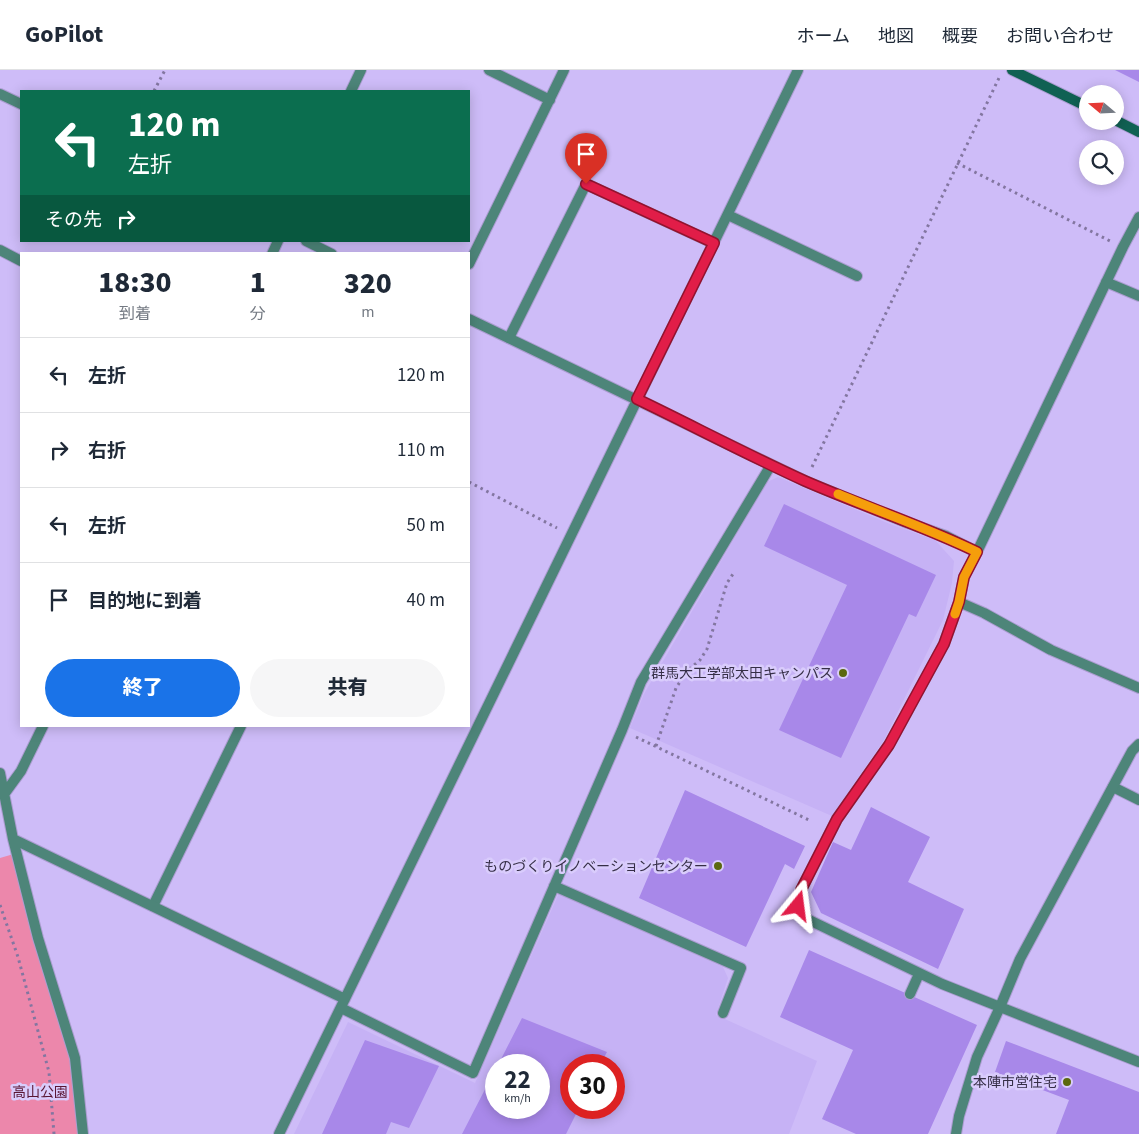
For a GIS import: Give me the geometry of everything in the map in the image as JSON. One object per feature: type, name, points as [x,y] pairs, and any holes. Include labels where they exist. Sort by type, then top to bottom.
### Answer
[{"type":"main road","points":[[1012,70],[1079,103]]},
{"type":"main road","points":[[1124,124],[1139,132]]},
{"type":"street","points":[[351,90],[361,70]]},
{"type":"street","points":[[489,70],[550,100]]},
{"type":"street","points":[[470,262],[564,70]]},
{"type":"street","points":[[279,1134],[798,70]]},
{"type":"street","points":[[0,94],[20,104]]},
{"type":"street","points":[[509,338],[586,184],[714,243]]},
{"type":"street","points":[[728,215],[857,276]]},
{"type":"street","points":[[1139,217],[964,577],[959,602],[944,644],[889,745],[837,819],[801,890],[798,906],[807,919],[919,974],[1139,1062]]},
{"type":"street","points":[[308,242],[328,252]]},
{"type":"street","points":[[0,250],[20,260]]},
{"type":"street","points":[[1106,282],[1139,296]]},
{"type":"street","points":[[470,319],[805,481],[905,522],[946,536],[977,552]]},
{"type":"street","points":[[13,839],[153,906],[343,1003],[473,1073],[641,682],[771,465]]},
{"type":"street","points":[[959,602],[984,613],[1051,650],[1139,688]]},
{"type":"street","points":[[5,793],[21,771],[42,727]]},
{"type":"street","points":[[153,906],[242,727]]},
{"type":"street","points":[[956,1134],[959,1116],[977,1056],[1000,1008],[1020,959],[1132,751],[1139,744]]},
{"type":"street","points":[[0,773],[13,839],[38,938],[75,1058],[84,1134]]},
{"type":"street","points":[[1113,787],[1139,800]]},
{"type":"street","points":[[554,886],[741,968],[723,1013]]},
{"type":"street","points":[[910,994],[919,974]]},
{"type":"path","points":[[155,90],[165,70]]},
{"type":"path","points":[[805,481],[956,164],[1003,70]]},
{"type":"path","points":[[956,164],[1123,247]]},
{"type":"path","points":[[470,483],[570,535]]},
{"type":"path","points":[[656,746],[676,688],[687,671],[700,660],[707,648],[727,583],[733,574]]},
{"type":"path","points":[[622,730],[809,820]]},
{"type":"path","points":[[0,905],[18,958],[49,1072],[54,1134]]},
{"type":"shaded area","points":[[778,477],[890,524],[935,540],[954,561],[952,583],[943,620],[884,740],[832,816],[630,728],[644,694],[767,482]]},
{"type":"shaded area","points":[[559,893],[723,967],[728,978],[716,1015],[817,1061],[789,1134],[294,1134],[348,1022],[475,1083],[485,1060],[485,1119],[550,1119],[550,1054],[488,1054]]},
{"type":"green space","name":"高山公園","points":[[17,853],[75,1058],[83,1134],[0,1134],[0,858]]},
{"type":"building","points":[[1115,70],[1139,70],[1139,82]]},
{"type":"building","name":"群馬大工学部太田キャンパス","points":[[784,504],[936,575],[916,617],[909,614],[841,758],[779,730],[847,585],[764,546]]},
{"type":"building","name":"ものづくりイノベーションセンター","points":[[685,790],[805,846],[794,869],[785,864],[746,947],[639,898]]},
{"type":"building","points":[[871,807],[930,837],[908,882],[964,909],[938,969],[821,913],[811,892],[833,842],[851,850]]},
{"type":"building","points":[[809,950],[977,1025],[928,1134],[856,1134],[822,1119],[853,1050],[780,1017]]},
{"type":"building","points":[[522,1018],[607,1052],[606,1054],[560,1054],[560,1119],[574,1119],[566,1134],[462,1134],[485,1089],[485,1119],[550,1119],[550,1054],[504,1054]]},
{"type":"building","points":[[365,1040],[439,1066],[409,1128],[391,1122],[386,1134],[322,1134]]},
{"type":"building","name":"本陣市営住宅","points":[[1006,1041],[1139,1092],[1139,1134],[1056,1134],[1069,1100],[995,1072]]},
{"type":"slow traffic","points":[[838,494],[905,522],[946,536],[977,552],[964,577],[955,614]]},
{"type":"place","name":"群馬大工学部太田キャンパス","points":[[843,673]]},
{"type":"place","name":"ものづくりイノベーションセンター","points":[[718,866]]},
{"type":"place","name":"本陣市営住宅","points":[[1067,1082]]},
{"type":"route","points":[[586,184],[714,243],[637,399],[805,481],[905,522],[946,536],[977,552],[964,577],[959,602],[944,644],[889,745],[837,819],[801,890],[798,906]]}]
